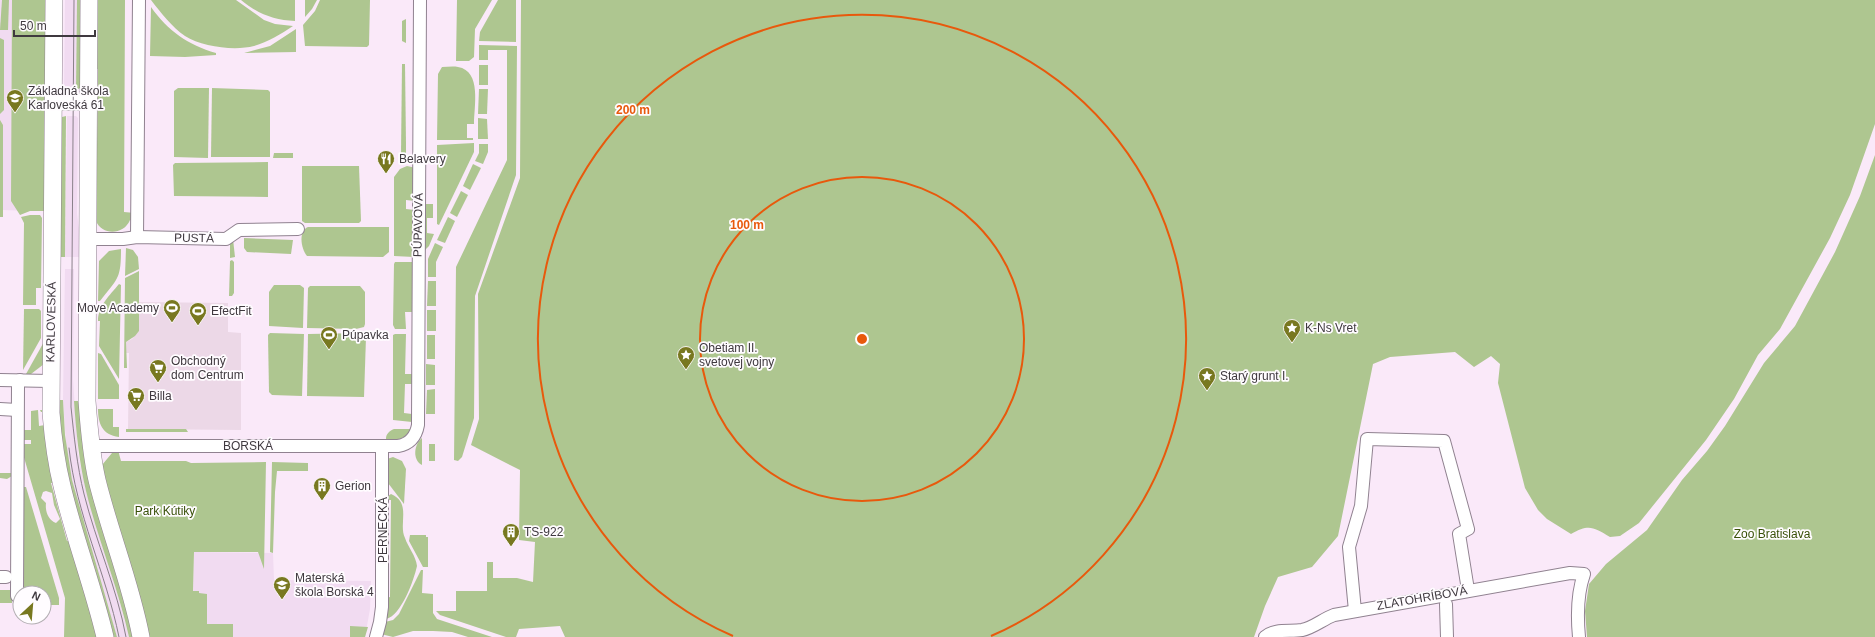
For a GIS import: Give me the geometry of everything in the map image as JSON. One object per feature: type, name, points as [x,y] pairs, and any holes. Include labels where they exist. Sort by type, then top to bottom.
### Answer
[{"type":"main road","name":"KARLOVESKÁ","points":[[54,0],[50,381],[54,449],[62,487],[96,601],[105,637]]},
{"type":"main road","points":[[89,0],[87,401],[90,446],[97,482],[133,602],[141,637]]},
{"type":"main road","points":[[53,102],[89,102]]},
{"type":"street","points":[[137,237],[139,0]]},
{"type":"street","name":"PÚPAVOVÁ","points":[[406,445],[414,437],[418,425],[420,0]]},
{"type":"street","name":"PUSTÁ","points":[[87,239],[123,239],[137,237],[226,239],[239,230],[298,229]]},
{"type":"street","points":[[0,380],[50,381]]},
{"type":"street","points":[[17,585],[17,410],[18,385],[20,380]]},
{"type":"street","points":[[0,409],[17,410]]},
{"type":"street","points":[[1355,611],[1349,547],[1361,506],[1367,439],[1444,441],[1468,529],[1459,534],[1468,590]]},
{"type":"street","name":"BORSKÁ","points":[[90,446],[406,445]]},
{"type":"street","name":"PERNECKÁ","points":[[376,637],[382,607],[382,446]]},
{"type":"street","name":"ZLATOHRÍBOVÁ","points":[[1265,637],[1269,633],[1281,630],[1300,630],[1308,628],[1323,618],[1355,611],[1570,573],[1584,574],[1580,584],[1578,602],[1579,637]]},
{"type":"street","points":[[1446,604],[1447,637]]},
{"type":"shaded area","name":"Základná škola Karloveská 61","points":[[0,0],[25,0],[29,211],[3,210],[3,217],[0,217]]},
{"type":"shaded area","points":[[65,0],[77,0],[76,90],[64,88]]},
{"type":"shaded area","points":[[67,116],[76,116],[78,118],[77,214],[81,243],[81,257],[65,257]]},
{"type":"shaded area","points":[[65,269],[74,269],[73,379],[78,453],[86,491],[118,595],[129,637],[117,637],[76,501],[67,456],[63,400]]},
{"type":"shaded area","points":[[139,302],[228,303],[228,332],[241,333],[241,430],[128,429],[129,353],[125,353],[126,342],[132,339],[139,331]]},
{"type":"shaded area","name":"Materská škola Borská 4","points":[[194,552],[273,553],[274,580],[371,581],[370,609],[365,637],[192,637]]},
{"type":"green space","points":[[2,0],[9,0],[8,30],[0,30]]},
{"type":"green space","points":[[12,0],[48,0],[47,211],[30,211],[20,215],[11,201]]},
{"type":"green space","points":[[77,0],[84,0],[82,87],[76,90]]},
{"type":"green space","points":[[95,0],[125,0],[124,212],[135,213],[133,221],[130,220],[123,229],[113,232],[103,229],[96,221],[98,69],[94,69]]},
{"type":"green space","points":[[151,0],[236,0],[264,20],[275,24],[293,26],[274,38],[254,46],[238,48],[219,47],[200,43],[185,36],[167,20]]},
{"type":"green space","points":[[241,0],[295,0],[295,21],[273,18],[260,13]]},
{"type":"green space","points":[[305,0],[317,0],[305,17]]},
{"type":"green space","points":[[320,0],[370,0],[369,45],[367,47],[305,46],[303,25],[315,11]]},
{"type":"green space","points":[[457,0],[492,0],[475,29],[474,57],[469,61],[456,61]]},
{"type":"green space","points":[[498,0],[516,0],[516,42],[479,41],[480,32]]},
{"type":"green space","points":[[521,0],[1875,0],[1875,124],[1850,195],[1830,238],[1780,329],[1758,355],[1734,399],[1706,440],[1639,523],[1620,536],[1610,537],[1591,528],[1582,529],[1571,534],[1547,519],[1538,510],[1525,488],[1498,383],[1500,364],[1491,356],[1474,367],[1455,352],[1390,357],[1373,364],[1338,536],[1312,567],[1278,577],[1265,606],[1254,637],[565,637],[560,626],[519,629],[516,637],[506,637],[440,615],[436,611],[456,611],[456,591],[487,591],[487,562],[493,562],[493,578],[517,578],[533,582],[535,542],[519,540],[520,470],[471,445],[479,419],[478,294],[520,178]]},
{"type":"green space","points":[[151,7],[164,23],[179,36],[196,46],[216,53],[216,55],[185,57],[150,56]]},
{"type":"green space","points":[[406,19],[406,43],[402,41],[402,21]]},
{"type":"green space","points":[[296,29],[296,52],[244,53],[270,46]]},
{"type":"green space","points":[[0,38],[4,40],[4,110],[0,114]]},
{"type":"green space","points":[[479,45],[517,46],[516,175],[475,296],[474,418],[462,457],[458,461],[454,460],[456,267],[507,160],[507,50],[488,50],[488,60],[479,60]]},
{"type":"green space","points":[[402,64],[405,64],[406,154],[401,154]]},
{"type":"green space","points":[[479,65],[488,65],[488,85],[479,85]]},
{"type":"green space","points":[[442,67],[458,67],[466,70],[471,75],[474,82],[474,124],[467,124],[467,138],[473,138],[473,140],[437,140],[438,74]]},
{"type":"green space","points":[[178,88],[209,88],[208,158],[174,157],[174,91]]},
{"type":"green space","points":[[212,88],[268,90],[270,92],[270,157],[211,157]]},
{"type":"green space","points":[[479,89],[488,89],[487,114],[478,114]]},
{"type":"green space","points":[[66,116],[65,257],[57,257],[59,120]]},
{"type":"green space","points":[[478,118],[487,119],[488,139],[478,139]]},
{"type":"green space","points":[[0,120],[3,125],[3,217],[0,217]]},
{"type":"green space","points":[[474,143],[474,152],[439,225],[437,224],[437,145]]},
{"type":"green space","points":[[479,144],[488,144],[488,152],[483,164],[475,161],[479,153]]},
{"type":"green space","points":[[274,153],[293,153],[293,158],[273,158]]},
{"type":"green space","name":"Zoo Bratislava","points":[[1875,155],[1875,637],[1587,637],[1585,611],[1589,584],[1606,564],[1647,530],[1682,480],[1707,451],[1725,426],[1764,363],[1795,326],[1835,252],[1860,196]]},
{"type":"green space","points":[[268,162],[268,197],[174,196],[173,165],[175,163]]},
{"type":"green space","points":[[473,164],[481,168],[470,190],[463,186]]},
{"type":"green space","points":[[302,166],[359,166],[361,221],[359,223],[305,223],[302,221]]},
{"type":"green space","points":[[407,166],[416,168],[415,201],[406,200],[406,209],[415,210],[414,257],[394,256],[394,177],[400,169]]},
{"type":"green space","points":[[461,191],[468,195],[457,217],[450,213]]},
{"type":"green space","points":[[424,204],[433,204],[433,218],[427,218],[427,233],[434,234],[429,246],[425,250]]},
{"type":"green space","points":[[40,215],[42,218],[41,288],[36,288],[36,305],[23,305],[24,223],[21,217]]},
{"type":"green space","points":[[448,217],[455,221],[445,243],[437,240]]},
{"type":"green space","points":[[308,227],[389,227],[389,252],[383,257],[307,256],[302,245],[302,236],[305,229]]},
{"type":"green space","points":[[244,238],[293,240],[291,254],[247,252],[244,248]]},
{"type":"green space","points":[[233,239],[235,257],[230,258],[230,242]]},
{"type":"green space","points":[[435,243],[443,247],[436,262],[436,277],[428,277],[428,259]]},
{"type":"green space","points":[[126,248],[133,250],[138,257],[139,269],[125,276]]},
{"type":"green space","points":[[121,249],[120,267],[117,278],[100,301],[98,301],[99,261],[109,251]]},
{"type":"green space","points":[[232,260],[234,262],[234,293],[232,296],[229,296],[230,261]]},
{"type":"green space","points":[[395,262],[414,262],[413,312],[405,312],[406,329],[395,329],[393,325]]},
{"type":"green space","points":[[139,271],[139,331],[135,336],[126,342],[127,368],[124,368],[125,278]]},
{"type":"green space","points":[[428,281],[436,281],[436,306],[427,306]]},
{"type":"green space","points":[[119,284],[121,285],[119,379],[99,346],[100,321],[98,321],[102,306]]},
{"type":"green space","points":[[274,285],[300,285],[304,288],[303,328],[269,326],[269,292]]},
{"type":"green space","points":[[310,286],[360,286],[365,292],[364,327],[356,329],[307,328],[308,288]]},
{"type":"green space","points":[[24,309],[39,309],[41,311],[41,338],[23,370]]},
{"type":"green space","points":[[427,310],[436,310],[436,331],[427,331]]},
{"type":"green space","points":[[270,333],[304,334],[302,396],[272,395],[269,392],[268,335]]},
{"type":"green space","points":[[362,333],[366,337],[364,397],[307,396],[308,334]]},
{"type":"green space","points":[[406,334],[405,374],[412,374],[412,384],[405,384],[404,413],[412,414],[412,422],[393,420],[393,335]]},
{"type":"green space","points":[[427,335],[435,335],[435,359],[427,359]]},
{"type":"green space","points":[[45,340],[44,364],[31,374],[26,374]]},
{"type":"green space","points":[[98,353],[101,354],[119,385],[119,399],[98,399]]},
{"type":"green space","points":[[426,364],[435,365],[435,385],[426,385]]},
{"type":"green space","points":[[435,389],[435,414],[426,414],[427,390]]},
{"type":"green space","points":[[57,400],[63,400],[65,435],[72,480],[117,637],[111,637],[62,462]]},
{"type":"green space","points":[[74,401],[80,401],[135,637],[129,637],[86,491],[78,446]]},
{"type":"green space","points":[[98,409],[113,409],[113,427],[119,427],[119,437],[109,434],[102,428]]},
{"type":"green space","points":[[38,410],[39,426],[45,425],[43,412],[40,410],[45,410],[55,483],[51,483],[67,541],[72,539],[99,637],[64,637],[65,598],[23,454],[22,444],[31,444],[31,440],[23,440],[23,430],[31,430],[31,411]],"holes":[[[46,491],[52,493],[54,505],[60,519],[56,523],[49,517],[46,509],[46,503],[41,498],[43,492]]]},
{"type":"green space","points":[[126,429],[186,429],[188,432],[126,432]]},
{"type":"green space","points":[[394,429],[412,429],[404,437],[392,442],[392,439],[386,439],[386,437],[388,433]]},
{"type":"green space","points":[[422,438],[422,465],[417,460],[415,452],[417,444]]},
{"type":"green space","points":[[429,444],[435,444],[435,461],[429,461]]},
{"type":"green space","name":"Park Kútiky","points":[[118,450],[121,461],[186,461],[191,463],[266,462],[264,569],[258,552],[194,552],[193,591],[199,591],[199,593],[207,594],[207,624],[233,624],[233,637],[148,637],[102,465],[112,453]]},
{"type":"green space","points":[[393,457],[402,461],[406,469],[404,504],[388,483],[387,459]]},
{"type":"green space","points":[[272,462],[308,463],[308,471],[277,471],[273,553],[270,552]]},
{"type":"green space","points":[[0,473],[12,473],[12,476],[7,479],[0,478]]},
{"type":"green space","points":[[21,487],[26,487],[59,598],[59,605],[52,605],[52,585],[22,585]]},
{"type":"green space","points":[[391,494],[397,498],[403,508],[403,532],[417,566],[410,588],[402,605],[392,616],[386,619],[386,598],[390,597],[391,500],[386,500]]},
{"type":"green space","points":[[410,535],[426,535],[426,537],[428,537],[428,567],[423,567],[409,541]]},
{"type":"green space","points":[[421,570],[423,570],[422,593],[433,594],[433,613],[437,619],[492,637],[468,637],[452,632],[433,631],[413,631],[393,637],[381,634],[385,622],[393,620],[399,614]]},
{"type":"green space","points":[[0,590],[12,590],[12,603],[0,603]]},
{"type":"green space","points":[[350,626],[368,627],[365,637],[350,637]]},
{"type":"tram line","points":[[74,0],[71,407],[78,462],[84,494],[94,530],[112,583],[126,637]]},
{"type":"tram line","points":[[69,448],[84,520],[107,590],[119,637]]},
{"type":"place","name":"Základná škola Karloveská 61","points":[[15,113]]},
{"type":"place","name":"Belavery","points":[[386,174]]},
{"type":"place","name":"Move Academy","points":[[172,323]]},
{"type":"place","name":"EfectFit","points":[[198,326]]},
{"type":"place","name":"K-Ns Vret","points":[[1292,343]]},
{"type":"place","name":"Púpavka","points":[[329,350]]},
{"type":"place","name":"Obetiam II. svetovej vojny","points":[[686,370]]},
{"type":"place","name":"Obchodný dom Centrum","points":[[158,383]]},
{"type":"place","name":"Starý grunt I.","points":[[1207,391]]},
{"type":"place","name":"Billa","points":[[136,411]]},
{"type":"place","name":"Gerion","points":[[322,501]]},
{"type":"place","name":"TS-922","points":[[511,547]]},
{"type":"place","name":"Materská škola Borská 4","points":[[282,600]]}]
